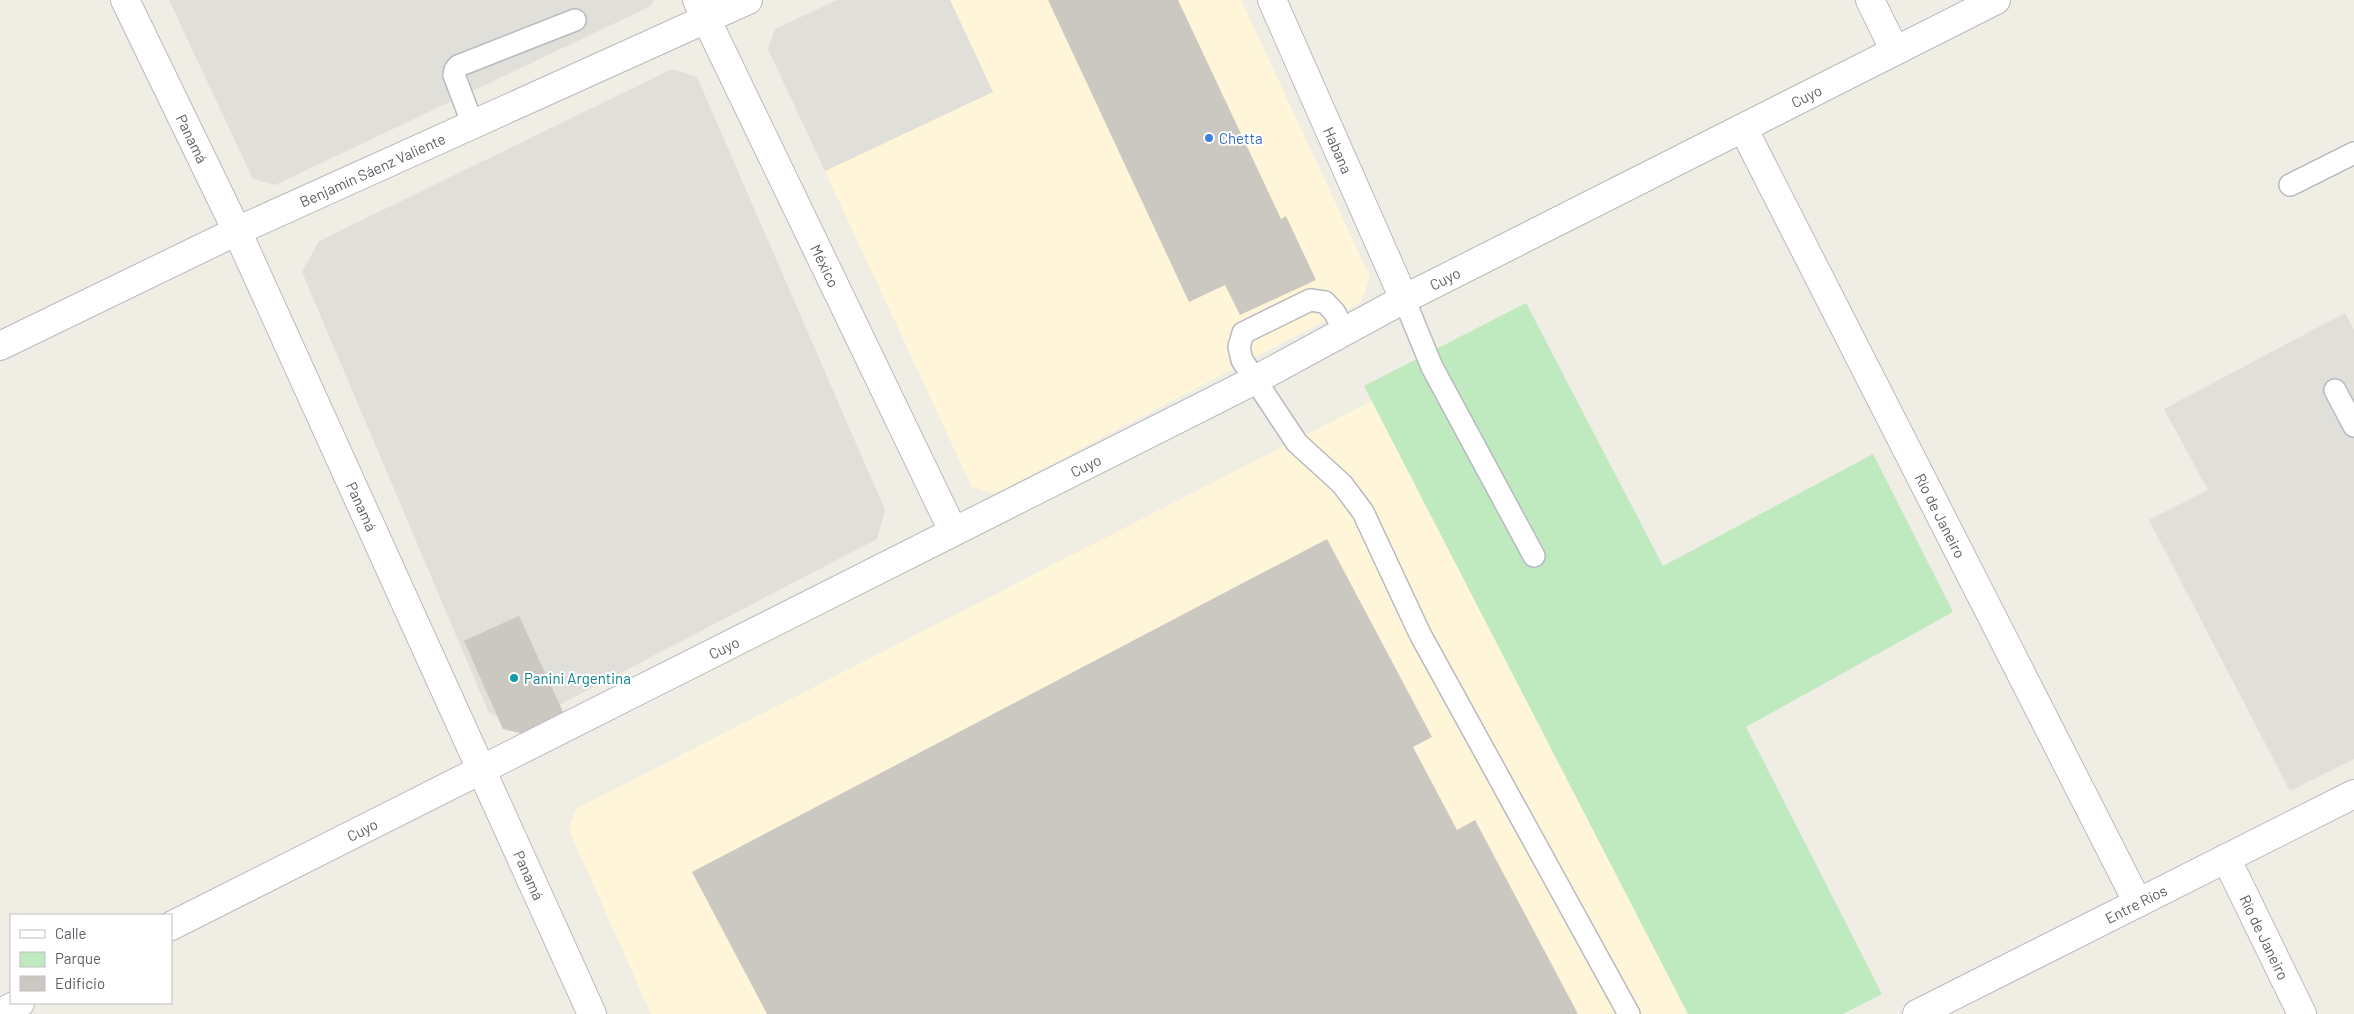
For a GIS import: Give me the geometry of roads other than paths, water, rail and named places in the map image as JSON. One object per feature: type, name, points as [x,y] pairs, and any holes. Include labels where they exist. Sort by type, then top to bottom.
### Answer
[{"type":"street","name":"Panamá","points":[[125,0],[237,231],[592,1014]]},
{"type":"street","name":"Benjamín Sáenz Valiente","points":[[0,346],[237,231],[473,125],[701,10],[748,0]]},
{"type":"street","name":"Habana","points":[[1272,0],[1404,299]]},
{"type":"street","points":[[1870,0],[1895,51]]},
{"type":"street","name":"Cuyo","points":[[172,925],[1255,380],[1404,299],[1996,0]]},
{"type":"street","name":"México","points":[[701,10],[953,531]]},
{"type":"street","name":"Río de Janeiro","points":[[1743,128],[2138,903]]},
{"type":"street","name":"Entre Ríos","points":[[1917,1014],[2354,794]]},
{"type":"street","name":"Río de Janeiro","points":[[2226,858],[2302,1014]]},
{"type":"street","points":[[0,1013],[18,1004]]},
{"type":"lane","points":[[473,125],[454,75],[454,70],[458,66],[576,20]]},
{"type":"lane","points":[[2290,185],[2354,153]]},
{"type":"lane","points":[[1404,299],[1432,367],[1534,556]]},
{"type":"lane","points":[[1344,331],[1335,313],[1325,302],[1310,300],[1243,333],[1239,347],[1242,360],[1297,443],[1342,484],[1363,512],[1420,634],[1630,1014]]},
{"type":"lane","points":[[2335,390],[2354,426]]},
{"type":"place","name":"Chetta","points":[[1209,138]]},
{"type":"place","name":"Panini Argentina","points":[[514,678]]}]
